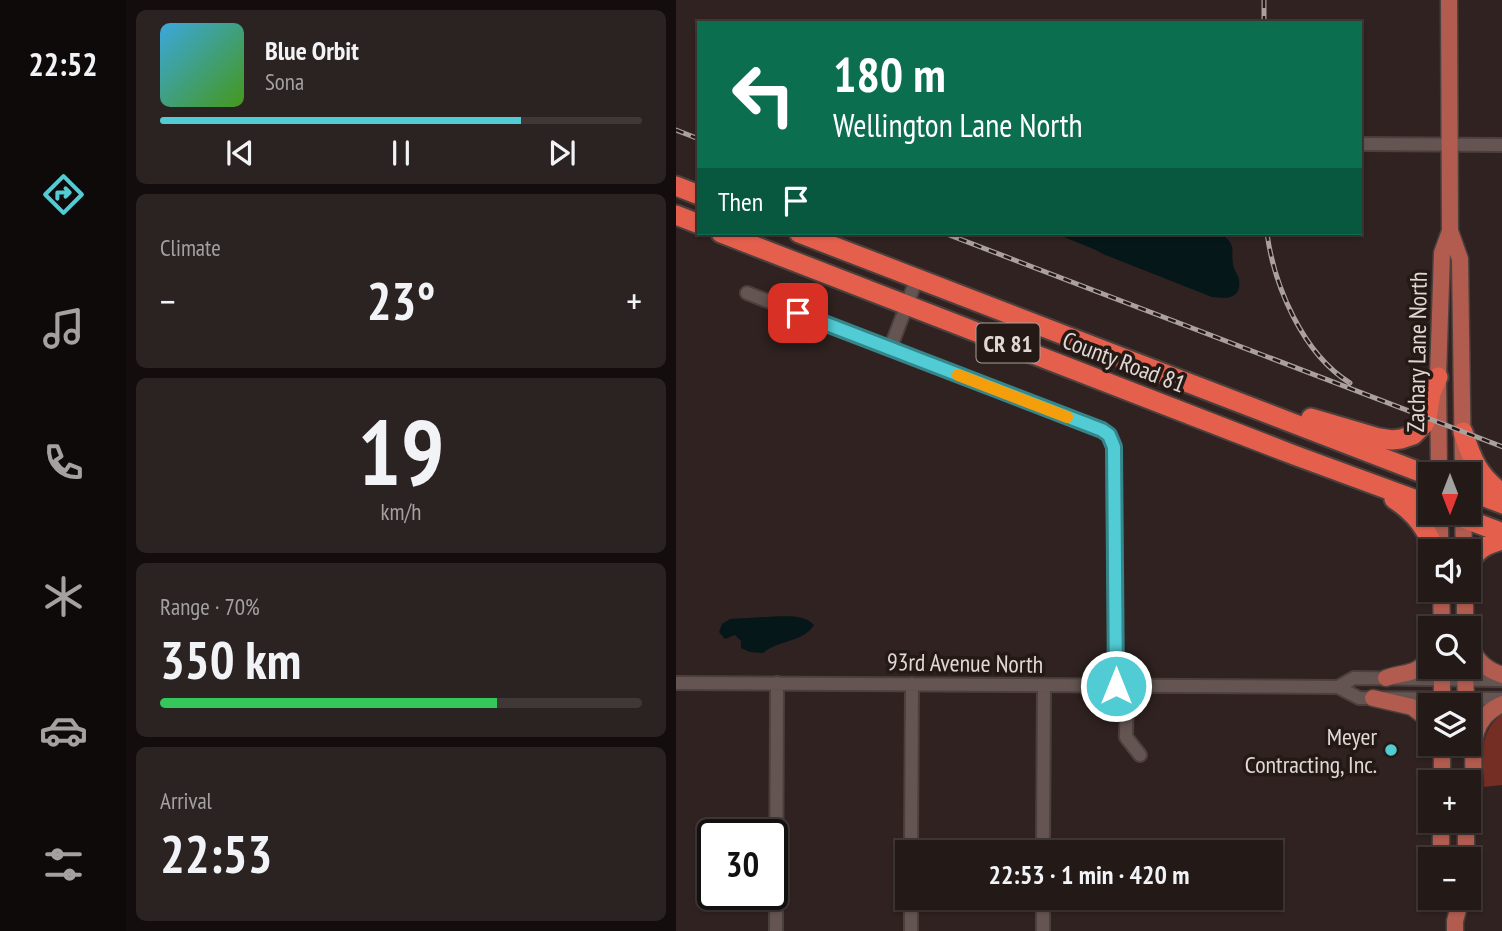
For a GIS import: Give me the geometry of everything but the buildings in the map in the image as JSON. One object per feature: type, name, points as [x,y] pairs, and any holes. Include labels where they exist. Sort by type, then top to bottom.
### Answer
[{"type":"highway","points":[[676,186],[697,194]]},
{"type":"highway","points":[[676,215],[697,223]]},
{"type":"highway","name":"County Road 81","points":[[726,235],[1418,500]]},
{"type":"highway","name":"County Road 81","points":[[803,235],[1418,470]]},
{"type":"highway","points":[[1210,392],[1379,438],[1400,439],[1413,435],[1424,425],[1431,393],[1438,377]]},
{"type":"highway","points":[[1463,432],[1482,477],[1503,494]]},
{"type":"highway","points":[[1294,454],[1394,499],[1416,516],[1431,539]]},
{"type":"highway","points":[[1481,496],[1503,504]]},
{"type":"highway","points":[[1481,524],[1503,533]]},
{"type":"highway","points":[[1481,548],[1503,540]]},
{"type":"main road","name":"Zachary Lane North","points":[[1449,0],[1450,231],[1460,259],[1463,462]]},
{"type":"main road","name":"Zachary Lane North","points":[[1439,462],[1441,253],[1450,231]]},
{"type":"main road","points":[[1481,663],[1503,677]]},
{"type":"main road","points":[[1386,678],[1410,674],[1418,668]]},
{"type":"main road","points":[[1372,698],[1412,707],[1418,712]]},
{"type":"main road","points":[[1474,770],[1474,738],[1477,727],[1484,716],[1503,701]]},
{"type":"street","points":[[1362,144],[1503,145]]},
{"type":"street","points":[[890,349],[918,278]]},
{"type":"street","points":[[747,293],[1109,435],[1114,447],[1121,686],[1126,737],[1140,755]]},
{"type":"street","name":"93rd Avenue North","points":[[1338,687],[1354,678],[1418,675]]},
{"type":"street","name":"93rd Avenue North","points":[[1481,675],[1503,677]]},
{"type":"street","name":"93rd Avenue North","points":[[676,682],[1338,687],[1359,698],[1418,701]]},
{"type":"street","points":[[776,931],[777,683]]},
{"type":"street","points":[[911,840],[912,684]]},
{"type":"street","points":[[1043,840],[1044,685]]},
{"type":"street","name":"93rd Avenue North","points":[[1481,702],[1503,701]]},
{"type":"street","points":[[911,910],[911,931]]},
{"type":"street","points":[[1043,910],[1043,931]]},
{"type":"shaded area","points":[[1059,235],[1223,235],[1230,241],[1234,268],[1239,279],[1238,291],[1228,297],[1212,297]]},
{"type":"shaded area","points":[[798,617],[814,625],[804,635],[763,653],[741,648],[741,641],[735,635],[725,639],[719,632],[722,624],[730,619]]},
{"type":"shaded area","points":[[1502,714],[1502,785],[1484,787],[1485,738],[1488,729]]},
{"type":"railway","points":[[1264,0],[1264,21]]},
{"type":"railway","points":[[676,130],[697,138]]},
{"type":"railway","points":[[949,235],[1503,447]]},
{"type":"railway","points":[[1267,235],[1276,275],[1305,337],[1318,355],[1350,383]]},
{"type":"slow traffic","points":[[958,375],[1067,417]]},
{"type":"place","name":"Meyer Contracting, Inc.","points":[[1391,750]]},
{"type":"route","points":[[798,313],[1109,435],[1114,447],[1116,686]]}]
